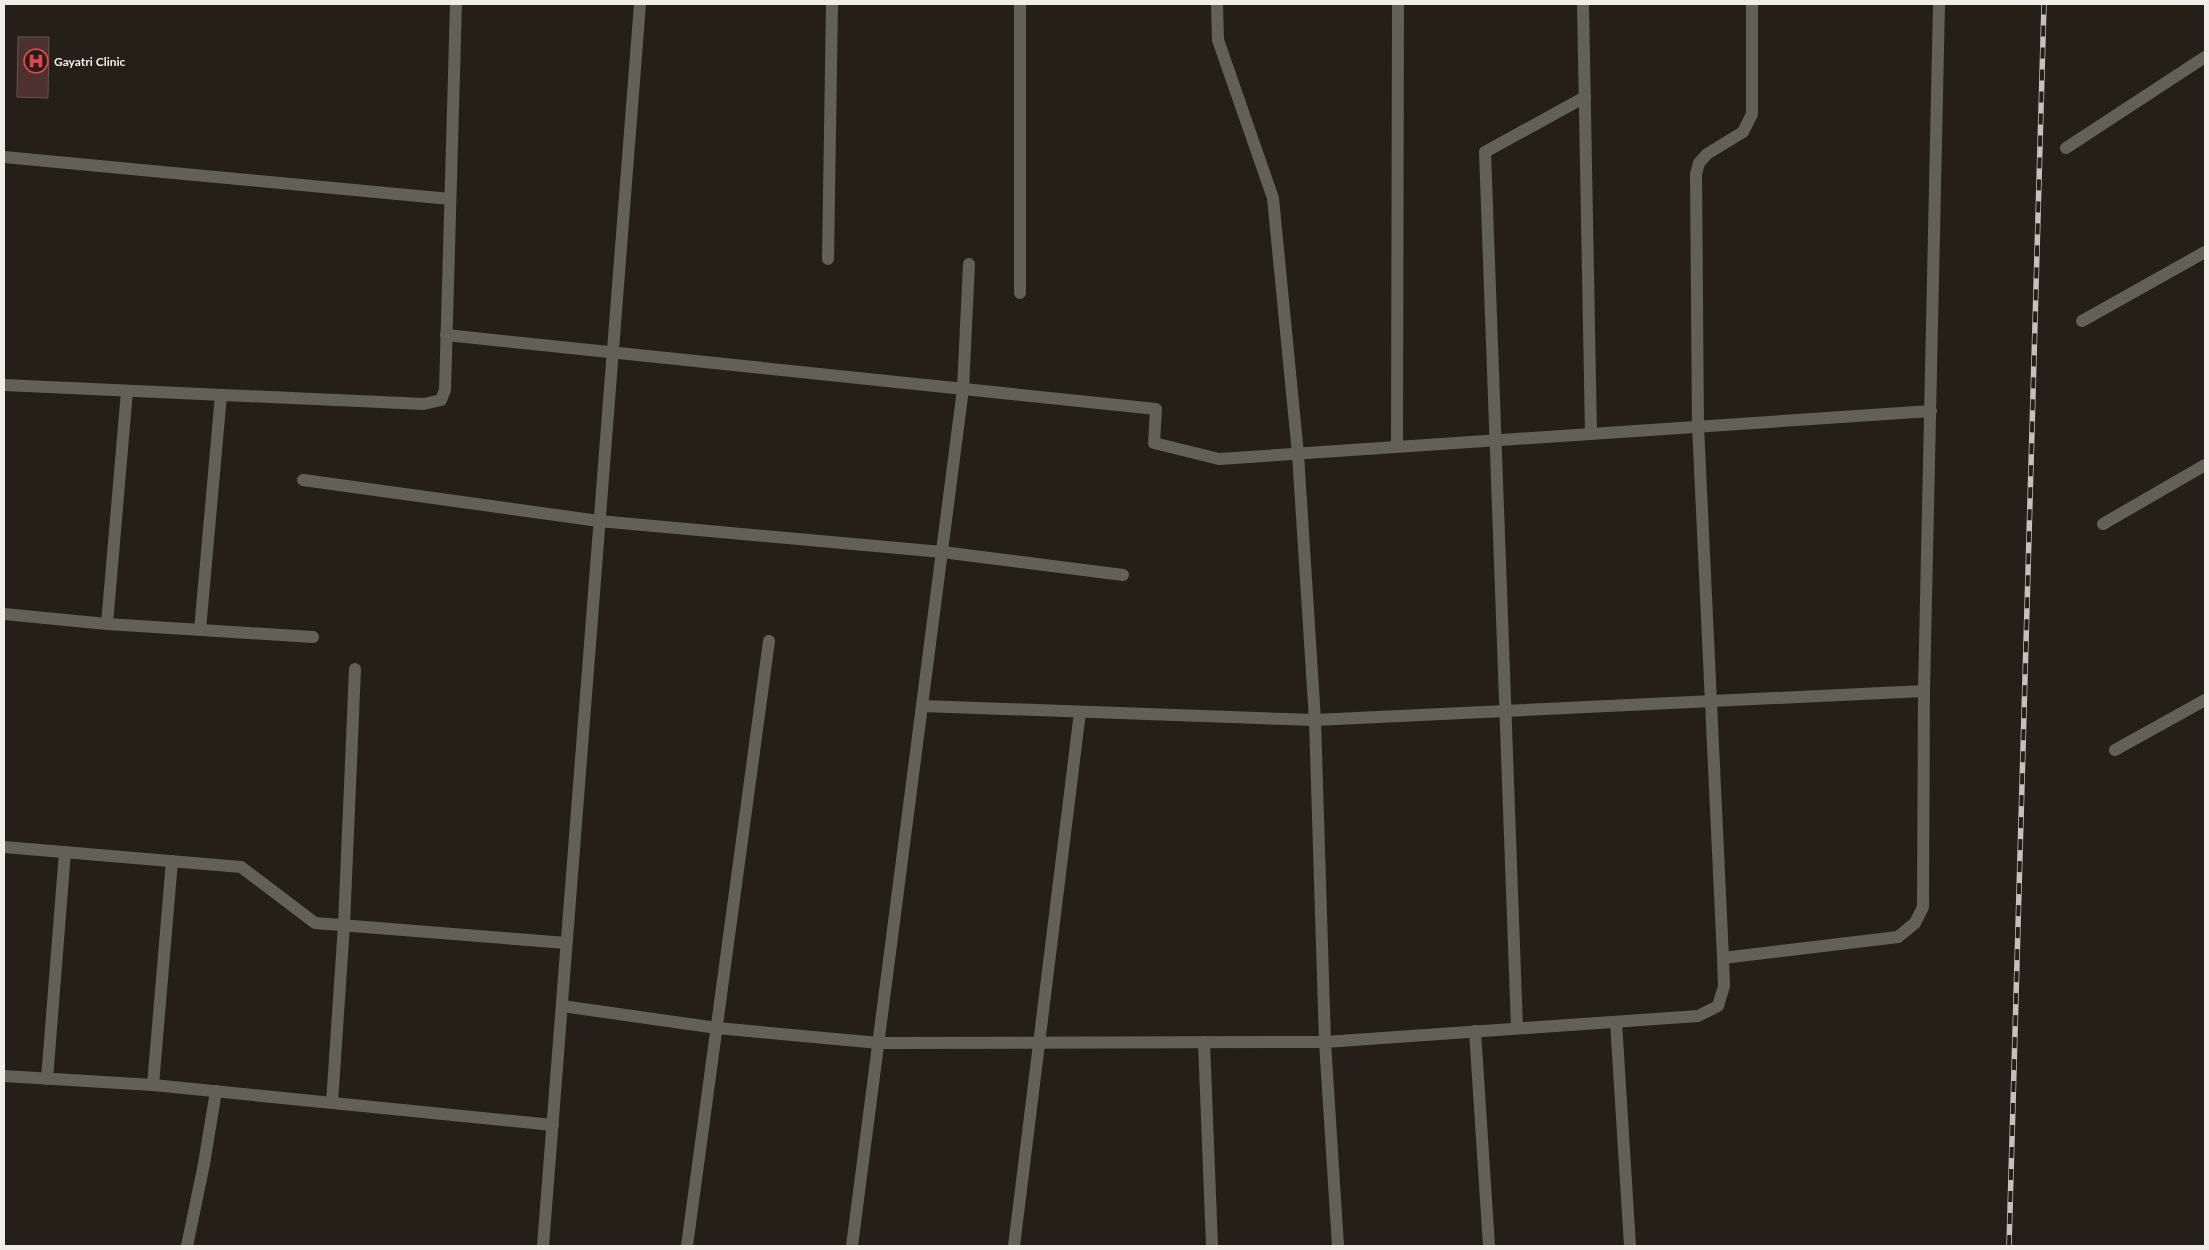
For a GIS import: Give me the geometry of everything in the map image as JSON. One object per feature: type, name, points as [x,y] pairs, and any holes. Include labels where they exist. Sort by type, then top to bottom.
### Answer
[{"type":"street","points":[[4,385],[424,404],[441,400],[445,390],[456,4]]},
{"type":"street","points":[[543,1246],[640,4]]},
{"type":"street","points":[[828,259],[832,4]]},
{"type":"street","points":[[1020,4],[1020,293]]},
{"type":"street","points":[[1217,4],[1218,40],[1273,198],[1298,454],[1315,720],[1326,1042],[1338,1246]]},
{"type":"street","points":[[1397,446],[1398,4]]},
{"type":"street","points":[[1584,4],[1591,434]]},
{"type":"street","points":[[562,1006],[717,1028],[879,1043],[1326,1042],[1698,1016],[1718,1006],[1724,986],[1698,426],[1696,174],[1699,164],[1707,154],[1743,132],[1752,114],[1752,4]]},
{"type":"street","points":[[1723,958],[1898,937],[1915,923],[1923,907],[1924,691],[1939,4]]},
{"type":"street","points":[[2066,148],[2205,57]]},
{"type":"street","points":[[1517,1028],[1484,152],[1585,97]]},
{"type":"street","points":[[4,157],[450,199]]},
{"type":"street","points":[[2082,321],[2205,252]]},
{"type":"street","points":[[852,1246],[964,389],[969,264]]},
{"type":"street","points":[[446,335],[1156,409],[1154,443],[1219,459],[1931,411]]},
{"type":"street","points":[[107,624],[127,391]]},
{"type":"street","points":[[200,630],[221,395]]},
{"type":"street","points":[[2103,524],[2205,466]]},
{"type":"street","points":[[303,480],[599,521],[942,552],[1123,575]]},
{"type":"street","points":[[4,614],[107,624],[313,637]]},
{"type":"street","points":[[688,1246],[769,641]]},
{"type":"street","points":[[332,1103],[344,925],[355,669]]},
{"type":"street","points":[[922,706],[1315,720],[1924,691]]},
{"type":"street","points":[[2115,750],[2205,700]]},
{"type":"street","points":[[1014,1246],[1080,712]]},
{"type":"street","points":[[4,847],[241,867],[314,923],[566,943]]},
{"type":"street","points":[[48,1079],[65,852]]},
{"type":"street","points":[[153,1085],[172,861]]},
{"type":"street","points":[[1616,1022],[1630,1246]]},
{"type":"street","points":[[1476,1031],[1489,1246]]},
{"type":"street","points":[[1204,1042],[1212,1246]]},
{"type":"street","points":[[4,1076],[153,1085],[553,1125]]},
{"type":"street","points":[[188,1246],[216,1092]]},
{"type":"building","points":[[18,37],[49,37],[48,98],[17,97]]},
{"type":"railway","points":[[2009,1246],[2044,4]]},
{"type":"place","name":"Gayatri Clinic","points":[[36,61]]}]
